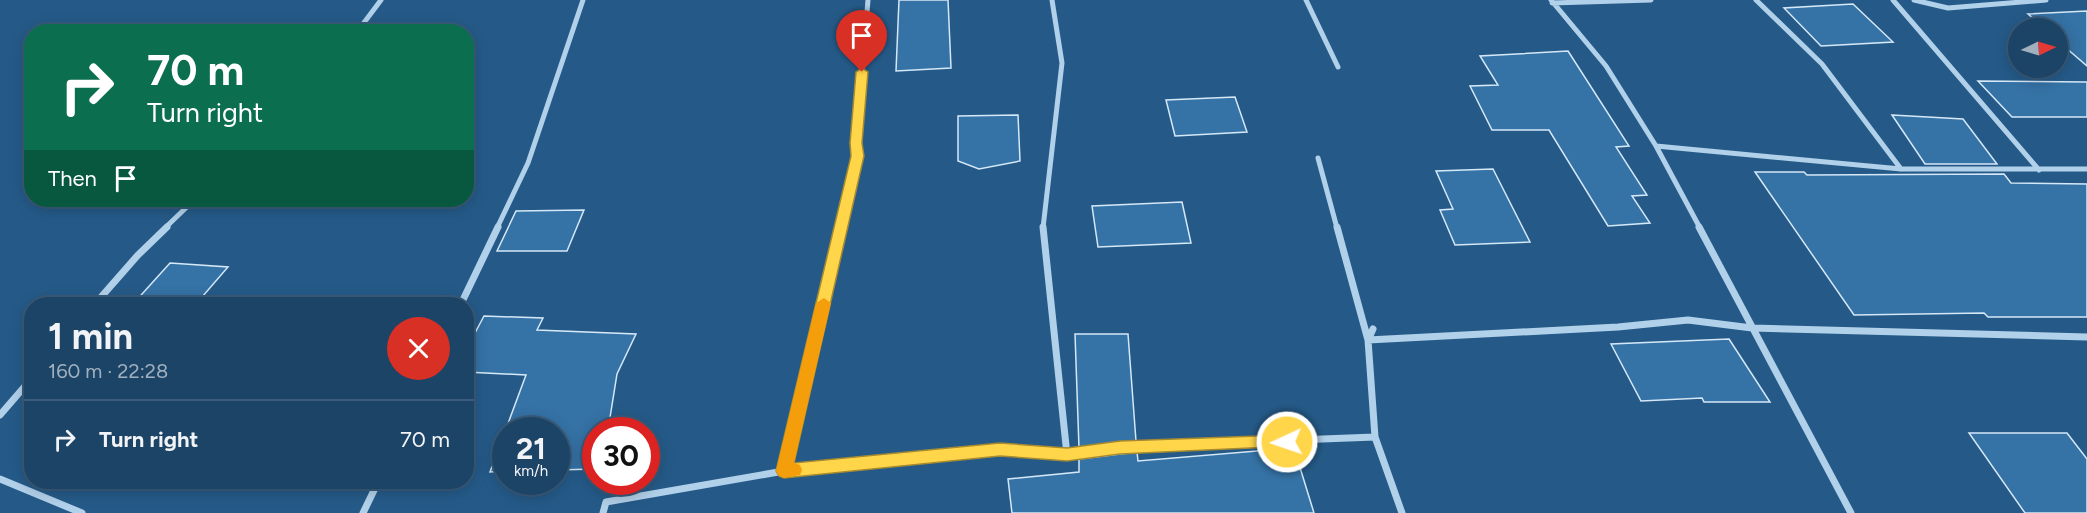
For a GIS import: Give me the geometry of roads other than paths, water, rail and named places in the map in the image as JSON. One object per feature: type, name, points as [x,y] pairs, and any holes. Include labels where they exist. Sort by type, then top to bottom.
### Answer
[{"type":"street","points":[[363,24],[381,0]]},
{"type":"street","points":[[464,297],[528,163],[583,0]]},
{"type":"street","points":[[784,471],[858,156],[856,143],[868,0]]},
{"type":"street","points":[[1052,0],[1062,63],[1042,220],[1067,455]]},
{"type":"street","points":[[1306,0],[1338,67]]},
{"type":"street","points":[[1551,2],[1651,0]]},
{"type":"street","points":[[1756,0],[1822,64],[1901,169]]},
{"type":"street","points":[[1893,0],[2039,170]]},
{"type":"street","points":[[1914,0],[1948,8],[2046,0]]},
{"type":"street","points":[[1551,2],[1606,66],[1656,146],[1851,513]]},
{"type":"street","points":[[1656,146],[1901,169],[2087,170]]},
{"type":"street","points":[[1318,158],[1368,340],[1375,437],[1402,513]]},
{"type":"street","points":[[101,297],[138,255],[187,207]]},
{"type":"street","points":[[1368,340],[1617,327],[1688,320],[1752,328],[2087,337]]},
{"type":"street","points":[[1368,340],[1373,329]]},
{"type":"street","points":[[0,415],[24,387]]},
{"type":"street","points":[[603,513],[606,502],[784,471],[1000,450],[1067,455],[1120,447],[1375,437]]},
{"type":"street","points":[[0,479],[24,489]]},
{"type":"street","points":[[24,489],[82,513]]},
{"type":"street","points":[[363,513],[375,489]]}]
